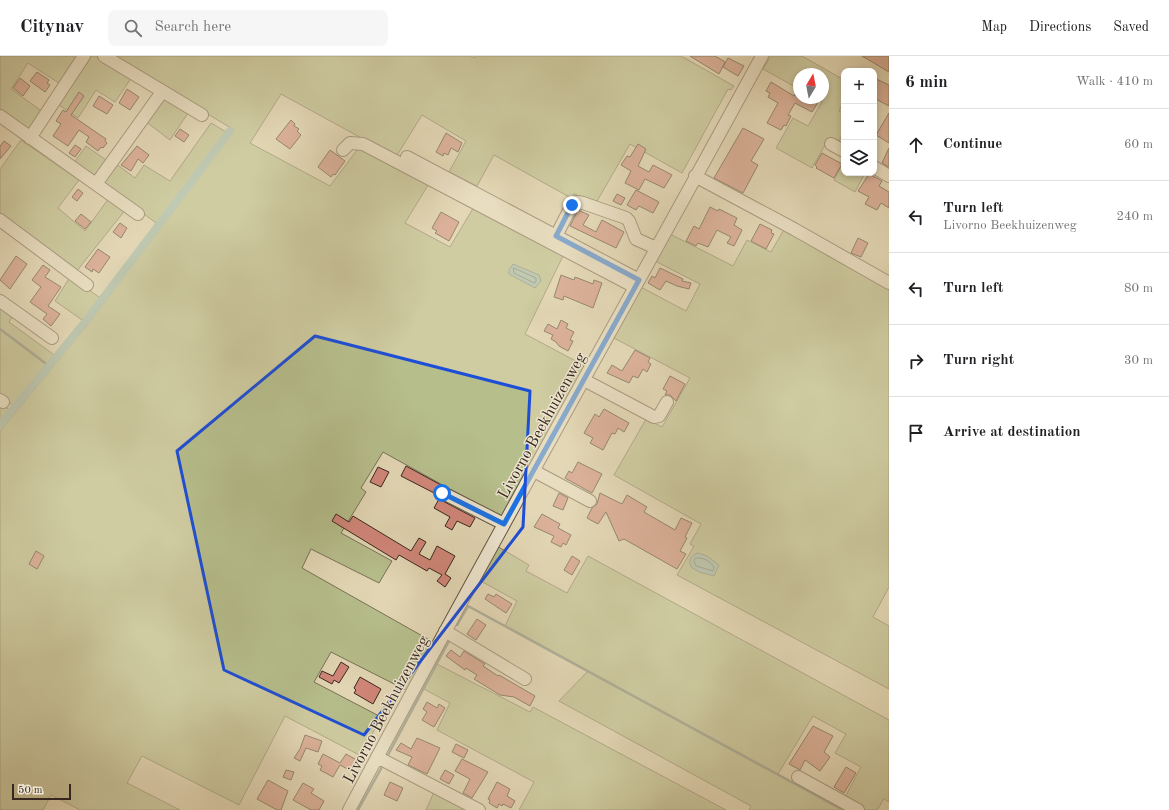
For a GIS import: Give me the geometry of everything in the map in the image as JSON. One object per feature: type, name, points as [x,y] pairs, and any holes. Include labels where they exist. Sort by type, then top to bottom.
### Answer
[{"type":"street","points":[[30,138],[84,56]]},
{"type":"street","points":[[104,56],[202,115]]},
{"type":"street","name":"Livorno Beekhuizenweg","points":[[349,810],[445,631],[762,56]]},
{"type":"street","points":[[96,184],[162,92]]},
{"type":"street","points":[[0,116],[138,214]]},
{"type":"street","points":[[343,150],[350,143],[363,144],[637,283]]},
{"type":"street","points":[[830,144],[841,150]]},
{"type":"street","points":[[407,157],[556,236],[637,283]]},
{"type":"street","points":[[877,169],[889,176]]},
{"type":"street","points":[[695,176],[794,229],[889,283]]},
{"type":"street","points":[[556,236],[572,205],[577,202],[626,218],[629,221],[636,239],[656,248]]},
{"type":"street","points":[[0,220],[87,285]]},
{"type":"street","points":[[0,301],[52,338]]},
{"type":"street","points":[[584,380],[654,417],[659,416],[667,402]]},
{"type":"street","points":[[534,471],[590,501]]},
{"type":"street","points":[[442,493],[504,524]]},
{"type":"street","points":[[445,631],[525,679]]},
{"type":"street","points":[[377,757],[479,810]]},
{"type":"street","points":[[798,777],[858,810]]},
{"type":"highlighted area","points":[[315,336],[530,391],[523,527],[364,735],[224,670],[177,451]]},
{"type":"green space","points":[[0,56],[81,56],[62,85],[28,63],[11,89],[43,112],[29,133],[0,112]]},
{"type":"green space","points":[[87,56],[98,56],[132,77],[115,102],[96,90],[78,118],[56,103]]},
{"type":"green space","points":[[113,56],[471,56],[474,58],[475,56],[681,56],[734,86],[731,90],[728,89],[682,173],[630,144],[596,203],[574,194],[571,198],[494,155],[477,186],[449,172],[466,141],[422,115],[396,157],[281,94],[250,143],[330,186],[360,146],[430,182],[405,223],[450,247],[475,205],[565,252],[525,334],[587,367],[504,519],[383,452],[361,488],[366,492],[341,533],[392,561],[379,583],[311,549],[302,568],[433,642],[406,690],[331,652],[314,682],[381,717],[361,756],[285,716],[239,805],[142,756],[127,783],[180,810],[80,810],[51,795],[43,810],[0,810],[0,431],[87,325],[234,130]]},
{"type":"green space","points":[[771,56],[802,56],[823,68],[793,68],[793,86],[763,69]]},
{"type":"green space","points":[[829,71],[841,78],[841,107],[839,111],[841,112],[841,137],[838,143],[829,138],[812,168],[776,148],[793,118],[808,126],[821,104],[829,104]]},
{"type":"green space","points":[[165,94],[190,110],[170,140],[145,121]]},
{"type":"green space","points":[[211,123],[228,133],[159,225],[101,183],[115,163],[135,178],[144,165],[170,181]]},
{"type":"green space","points":[[21,140],[79,180],[58,208],[85,231],[109,198],[126,209],[76,272],[0,217],[0,169]]},
{"type":"green space","points":[[86,146],[109,162],[97,179],[73,164]]},
{"type":"green space","points":[[841,167],[841,176],[863,176],[855,192],[834,180]]},
{"type":"green space","points":[[786,226],[889,285],[889,587],[873,617],[889,626],[889,689],[677,575],[694,546],[690,544],[701,524],[614,475],[646,419],[662,427],[690,378],[612,337],[639,286],[686,311],[700,284],[653,260],[668,233],[733,266],[747,240],[771,252]]},
{"type":"green space","points":[[70,277],[102,299],[85,322],[55,301]]},
{"type":"green space","points":[[0,304],[14,314],[9,322],[57,357],[15,407],[0,396]]},
{"type":"green space","points":[[0,403],[11,411],[0,425]]},
{"type":"green space","points":[[495,545],[529,565],[526,571],[567,593],[588,556],[889,720],[889,802],[884,799],[877,810],[864,810],[844,799],[861,767],[835,753],[846,734],[813,716],[778,774],[843,810],[749,810],[751,806],[559,701],[588,671],[505,626],[517,601],[477,579]]},
{"type":"green space","points":[[437,664],[530,712],[533,707],[726,810],[519,810],[534,782],[437,730],[450,703],[424,689]]},
{"type":"green space","points":[[434,792],[467,810],[426,810]]},
{"type":"water","points":[[513,264],[539,275],[541,281],[535,288],[509,274],[509,270]]},
{"type":"water","points":[[698,553],[707,556],[719,565],[714,576],[699,572],[691,567],[691,558]]},
{"type":"building","points":[[690,56],[715,56],[725,62],[719,74]]},
{"type":"building","points":[[862,56],[889,56],[889,72]]},
{"type":"building","points":[[728,58],[744,66],[738,76],[723,67]]},
{"type":"building","points":[[37,72],[49,80],[47,83],[50,85],[45,92],[30,81]]},
{"type":"building","points":[[20,78],[30,86],[23,96],[13,88]]},
{"type":"building","points":[[877,79],[889,85],[889,106],[877,100]]},
{"type":"building","points":[[771,82],[793,95],[793,104],[794,104],[788,115],[791,116],[786,126],[784,125],[781,130],[767,123],[778,103],[768,97],[770,93],[766,91]]},
{"type":"building","points":[[127,89],[139,97],[130,110],[119,103]]},
{"type":"building","points":[[79,92],[84,96],[71,115],[106,139],[105,141],[107,143],[98,151],[86,142],[89,137],[79,130],[68,146],[53,136],[61,124],[56,121],[63,110],[66,112]]},
{"type":"building","points":[[99,96],[113,105],[107,114],[93,106]]},
{"type":"building","points":[[797,104],[817,104],[812,112]]},
{"type":"building","points":[[889,113],[889,143],[877,136]]},
{"type":"building","points":[[291,120],[295,124],[294,126],[299,129],[297,131],[301,135],[290,149],[276,139]]},
{"type":"building","points":[[743,128],[764,139],[751,161],[758,165],[743,193],[714,178]]},
{"type":"building","points":[[180,129],[189,135],[184,142],[175,136]]},
{"type":"building","points":[[446,133],[462,143],[458,152],[451,148],[448,155],[444,153],[443,156],[436,152]]},
{"type":"building","points":[[4,141],[11,146],[0,159],[0,146]]},
{"type":"building","points":[[638,144],[646,149],[638,166],[649,172],[653,165],[672,175],[664,188],[645,179],[639,190],[625,183],[631,171],[621,165],[627,156],[630,157]]},
{"type":"building","points":[[75,145],[81,149],[75,157],[69,153]]},
{"type":"building","points":[[137,146],[149,155],[143,163],[138,159],[131,171],[121,165]]},
{"type":"building","points":[[889,148],[889,167],[882,163]]},
{"type":"building","points":[[330,150],[345,161],[335,175],[333,174],[331,177],[318,167]]},
{"type":"building","points":[[822,153],[841,163],[834,178],[816,168],[817,167],[815,165]]},
{"type":"building","points":[[868,176],[873,176],[882,181],[879,186],[889,192],[889,208],[881,203],[877,210],[865,204],[869,197],[858,191]]},
{"type":"building","points":[[78,189],[83,193],[77,201],[72,197]]},
{"type":"building","points":[[636,190],[659,202],[653,213],[639,206],[636,210],[627,205]]},
{"type":"building","points":[[617,194],[625,198],[621,205],[613,201]]},
{"type":"building","points":[[710,207],[718,211],[719,209],[737,218],[734,225],[742,230],[734,246],[727,243],[731,237],[717,230],[708,247],[698,243],[696,246],[686,241],[694,226],[699,229]]},
{"type":"building","points":[[578,210],[589,215],[583,225],[596,232],[602,220],[624,232],[616,248],[570,226]]},
{"type":"building","points":[[441,212],[459,222],[449,241],[435,233],[437,231],[432,228]]},
{"type":"building","points":[[81,214],[91,222],[85,229],[75,221]]},
{"type":"building","points":[[120,223],[127,228],[121,238],[113,232]]},
{"type":"building","points":[[760,224],[772,230],[771,233],[774,234],[766,249],[751,241]]},
{"type":"building","points":[[858,238],[868,243],[861,257],[851,253]]},
{"type":"building","points":[[98,249],[110,257],[99,273],[93,269],[92,272],[85,267]]},
{"type":"building","points":[[16,256],[27,264],[10,289],[0,280]]},
{"type":"building","points":[[43,265],[50,270],[45,277],[61,287],[48,306],[60,314],[51,326],[43,319],[47,314],[30,302],[41,287],[32,280]]},
{"type":"building","points":[[660,268],[683,279],[682,281],[691,283],[689,289],[666,281],[660,290],[648,283],[652,276],[655,278]]},
{"type":"building","points":[[561,275],[574,280],[575,277],[593,284],[594,280],[602,283],[593,308],[564,296],[563,300],[554,297]]},
{"type":"building","points":[[561,320],[568,324],[566,328],[574,332],[570,340],[573,341],[568,351],[551,339],[553,335],[544,331],[548,324],[557,329]]},
{"type":"building","points":[[635,350],[650,358],[648,362],[651,364],[647,372],[643,369],[638,378],[633,376],[629,383],[607,373],[612,365],[622,371]]},
{"type":"building","points":[[670,376],[685,384],[676,401],[670,395],[665,395],[667,391],[663,389]]},
{"type":"building","points":[[604,409],[629,423],[624,432],[618,428],[615,434],[612,433],[603,450],[590,443],[593,438],[584,433],[595,414],[599,417]]},
{"type":"building","points":[[578,462],[602,474],[592,493],[565,478],[569,471],[572,473]]},
{"type":"building","points":[[406,466],[441,485],[437,489],[436,494],[401,476]]},
{"type":"building","points":[[378,467],[389,472],[381,487],[370,482]]},
{"type":"building","points":[[559,493],[568,498],[563,510],[553,506]]},
{"type":"building","points":[[600,493],[622,504],[627,495],[647,507],[644,512],[675,530],[681,518],[692,523],[685,537],[687,538],[680,551],[686,554],[677,569],[624,539],[619,541],[606,512],[598,524],[587,518],[592,508],[597,504]]},
{"type":"building","points":[[439,499],[475,518],[470,527],[457,521],[452,530],[445,526],[450,517],[434,508]]},
{"type":"building","points":[[336,514],[349,522],[353,516],[411,551],[419,538],[426,542],[419,554],[430,560],[437,546],[455,556],[445,574],[451,578],[445,587],[437,581],[442,575],[429,568],[427,571],[399,555],[396,560],[332,521]]},
{"type":"building","points":[[542,514],[560,524],[558,528],[571,535],[566,545],[563,543],[561,547],[551,542],[554,536],[534,527]]},
{"type":"building","points":[[36,551],[44,556],[37,569],[29,564]]},
{"type":"building","points":[[572,556],[580,561],[572,575],[564,570]]},
{"type":"building","points":[[488,594],[494,597],[496,594],[512,604],[506,613],[485,599]]},
{"type":"building","points":[[477,619],[486,625],[476,640],[467,634]]},
{"type":"building","points":[[451,650],[460,657],[464,651],[485,664],[483,666],[498,676],[499,675],[535,696],[530,706],[514,697],[500,695],[474,679],[477,675],[466,668],[465,670],[446,656]]},
{"type":"building","points":[[341,662],[349,667],[339,683],[334,680],[332,684],[319,677],[322,671],[333,676]]},
{"type":"building","points":[[360,677],[381,689],[373,704],[354,693],[356,690],[354,688]]},
{"type":"building","points":[[427,702],[437,708],[439,704],[445,708],[434,727],[422,720],[427,712],[423,709]]},
{"type":"building","points":[[813,726],[833,736],[824,752],[830,757],[820,771],[805,760],[800,770],[789,764]]},
{"type":"building","points":[[305,735],[322,741],[318,752],[306,748],[300,761],[294,758],[300,749]]},
{"type":"building","points":[[417,738],[440,748],[427,774],[408,765],[412,757],[396,750],[401,743],[411,749]]},
{"type":"building","points":[[456,744],[468,750],[464,758],[452,752]]},
{"type":"building","points":[[323,754],[340,763],[346,754],[357,760],[351,771],[340,765],[333,777],[320,770],[322,766],[318,764]]},
{"type":"building","points":[[462,759],[488,772],[472,798],[463,793],[470,779],[455,771]]},
{"type":"building","points":[[846,767],[856,773],[844,793],[834,787]]},
{"type":"building","points":[[286,770],[294,772],[291,780],[283,777]]},
{"type":"building","points":[[445,770],[454,775],[449,784],[440,779]]},
{"type":"building","points":[[268,780],[288,791],[281,810],[277,810],[257,799]]},
{"type":"building","points":[[390,782],[403,788],[397,801],[384,795]]},
{"type":"building","points":[[497,782],[510,789],[507,796],[515,801],[511,808],[503,804],[502,806],[499,804],[497,808],[489,803],[490,800],[488,799]]},
{"type":"building","points":[[303,783],[314,789],[311,793],[324,801],[319,810],[311,810],[293,800]]},
{"type":"waterway","points":[[0,425],[85,322],[230,131]]},
{"type":"waterway","points":[[0,329],[49,366]]},
{"type":"waterway","points":[[457,625],[468,606],[843,810]]},
{"type":"waterway","points":[[388,755],[450,639]]},
{"type":"waterway","points":[[358,810],[382,767]]},
{"type":"route","points":[[442,493],[504,524],[639,280],[556,236],[572,205]]}]
